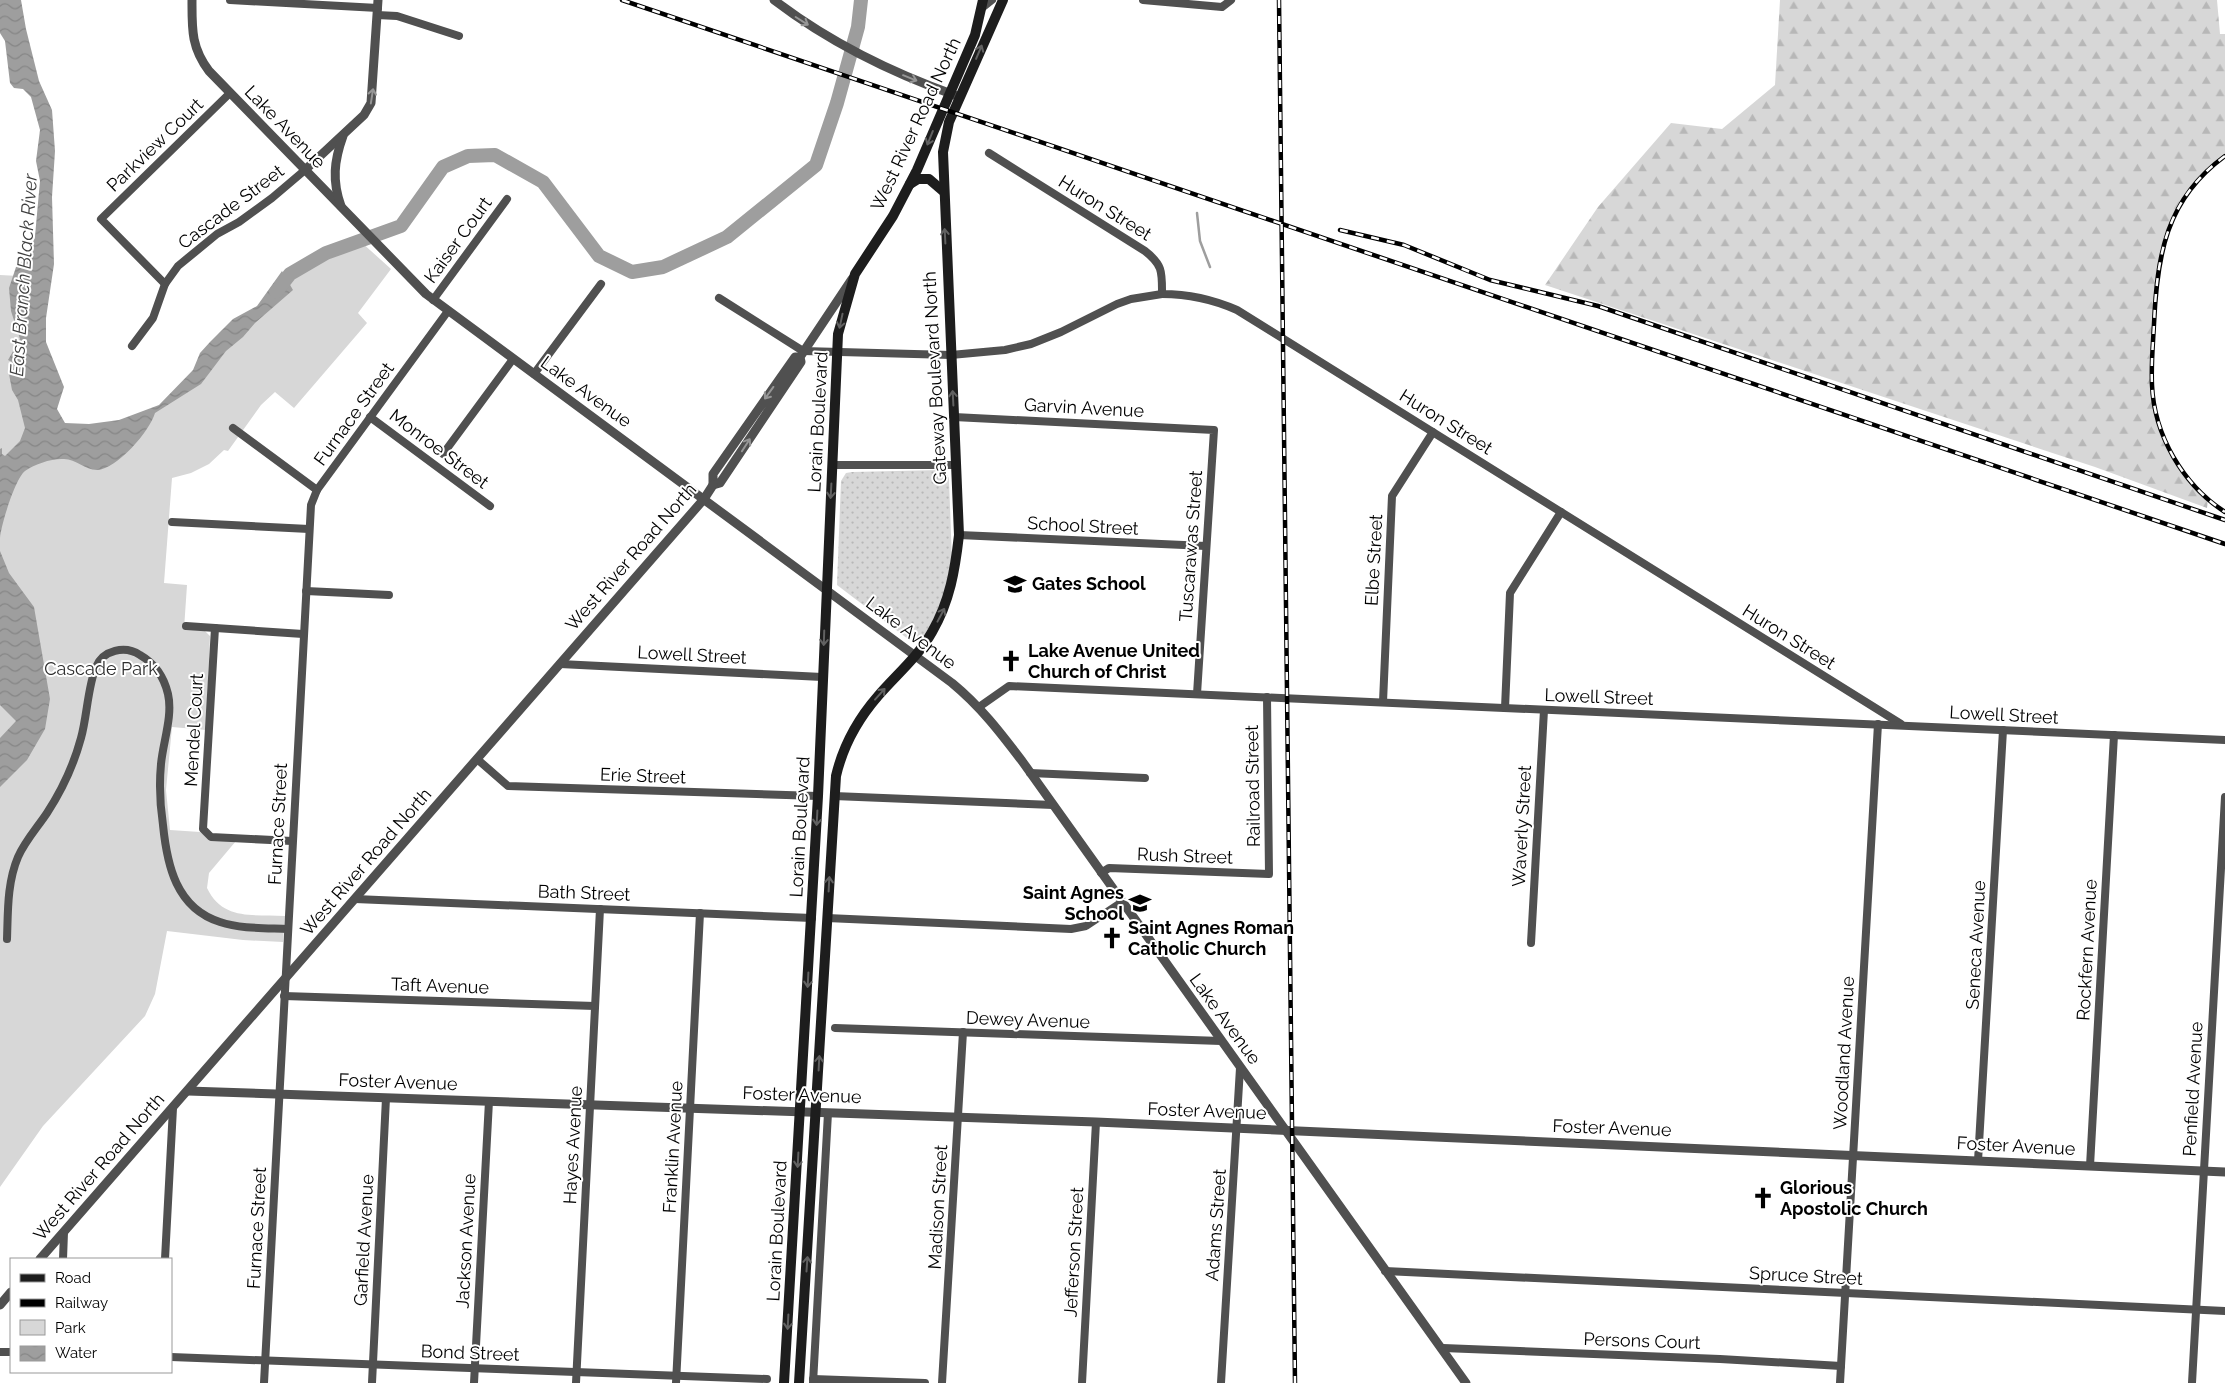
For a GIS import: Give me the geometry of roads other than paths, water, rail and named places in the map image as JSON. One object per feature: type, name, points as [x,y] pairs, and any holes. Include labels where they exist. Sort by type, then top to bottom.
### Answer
[{"type":"main road","name":"Gateway Boulevard North","points":[[852,733],[860,718],[878,695],[915,656],[932,632],[946,607],[954,580],[959,534],[943,191],[943,152],[955,95],[1003,0]]},
{"type":"main road","name":"West River Road North","points":[[855,274],[893,216],[955,95],[983,4]]},
{"type":"main road","points":[[910,184],[918,179],[930,179],[943,191]]},
{"type":"main road","name":"Lorain Boulevard","points":[[784,1383],[812,918],[837,352],[841,318],[855,274]]},
{"type":"main road","name":"Lorain Boulevard","points":[[800,1383],[834,796],[840,759],[852,733]]},
{"type":"street","name":"Lake Avenue","points":[[192,0],[192,32],[195,46],[204,64],[359,227],[433,300],[915,656],[979,707],[996,726],[1030,773],[1466,1383]]},
{"type":"street","points":[[230,0],[378,8],[459,36]]},
{"type":"street","points":[[983,4],[992,0]]},
{"type":"street","points":[[1142,0],[1222,7],[1231,0]]},
{"type":"street","points":[[777,3],[825,34],[871,60],[955,95]]},
{"type":"street","points":[[305,170],[364,115],[373,98],[378,8]]},
{"type":"street","name":"Parkview Court","points":[[165,284],[101,219],[230,93]]},
{"type":"street","points":[[342,209],[336,190],[334,169],[336,156],[344,134]]},
{"type":"street","name":"Huron Street","points":[[989,152],[1145,251],[1157,261],[1162,271],[1162,294],[1184,294],[1208,298],[1237,310],[1902,725]]},
{"type":"street","name":"Cascade Street","points":[[132,346],[153,318],[165,284],[178,266],[198,248],[217,234],[239,222],[305,170]]},
{"type":"street","name":"Kaiser Court","points":[[433,300],[507,199]]},
{"type":"street","name":"West River Road North","points":[[41,1258],[704,499],[713,485],[713,474],[734,441],[795,357],[802,354],[855,274]]},
{"type":"street","points":[[534,374],[601,284]]},
{"type":"street","points":[[719,298],[802,354],[837,352],[951,355],[1005,350],[1031,344],[1061,332],[1117,304],[1131,299],[1162,294]]},
{"type":"street","name":"Furnace Street","points":[[264,1383],[311,505],[317,490],[448,311]]},
{"type":"street","points":[[442,454],[513,358]]},
{"type":"street","name":"Monroe Street","points":[[370,417],[490,506]]},
{"type":"street","name":"Garvin Avenue","points":[[954,417],[1214,430]]},
{"type":"street","points":[[233,428],[317,490]]},
{"type":"street","name":"Tuscarawas Street","points":[[1197,694],[1214,430]]},
{"type":"street","name":"Elbe Street","points":[[1383,702],[1392,496],[1433,432]]},
{"type":"street","points":[[832,465],[955,465]]},
{"type":"street","points":[[1505,708],[1510,593],[1561,512]]},
{"type":"street","points":[[172,522],[309,529]]},
{"type":"street","name":"School Street","points":[[959,534],[1206,546]]},
{"type":"street","points":[[306,591],[389,595]]},
{"type":"street","points":[[186,626],[303,634]]},
{"type":"street","name":"Mendel Court","points":[[215,628],[203,829],[211,836],[292,841]]},
{"type":"street","points":[[7,940],[10,885],[17,859],[27,840],[52,806],[69,772],[83,732],[97,665],[108,653],[120,649],[133,651],[146,659],[158,670],[167,689],[170,708],[161,764],[161,807],[169,864],[180,892],[195,908],[220,922],[244,926],[288,929]]},
{"type":"street","name":"Lowell Street","points":[[560,664],[822,676]]},
{"type":"street","name":"Lowell Street","points":[[979,707],[1009,686],[2225,740]]},
{"type":"street","name":"Railroad Street","points":[[1267,697],[1269,874]]},
{"type":"street","name":"Waverly Street","points":[[1531,943],[1544,710]]},
{"type":"street","name":"Woodland Avenue","points":[[1840,1383],[1878,724]]},
{"type":"street","name":"Seneca Avenue","points":[[1978,1161],[2003,730]]},
{"type":"street","name":"Rockfern Avenue","points":[[2090,1166],[2114,735]]},
{"type":"street","name":"Erie Street","points":[[477,759],[508,786],[818,796]]},
{"type":"street","points":[[1030,773],[1145,778]]},
{"type":"street","points":[[834,796],[1053,805]]},
{"type":"street","name":"Penfield Avenue","points":[[2192,1383],[2225,797]]},
{"type":"street","name":"Rush Street","points":[[1101,874],[1109,868],[1269,874]]},
{"type":"street","name":"Bath Street","points":[[355,899],[812,918]]},
{"type":"street","points":[[828,918],[1076,929],[1091,923],[1122,902]]},
{"type":"street","name":"Hayes Avenue","points":[[576,1383],[600,909]]},
{"type":"street","name":"Franklin Avenue","points":[[676,1379],[700,913]]},
{"type":"street","name":"Taft Avenue","points":[[284,996],[595,1006]]},
{"type":"street","name":"Dewey Avenue","points":[[835,1028],[1221,1041]]},
{"type":"street","name":"Madison Street","points":[[942,1383],[963,1032]]},
{"type":"street","name":"Adams Street","points":[[1221,1383],[1240,1068]]},
{"type":"street","name":"Foster Avenue","points":[[188,1091],[1096,1122],[2225,1172]]},
{"type":"street","name":"Garfield Avenue","points":[[372,1383],[386,1098]]},
{"type":"street","name":"Jackson Avenue","points":[[474,1383],[488,1101]]},
{"type":"street","points":[[165,1258],[173,1108]]},
{"type":"street","points":[[828,1112],[813,1381],[925,1383]]},
{"type":"street","name":"Jefferson Street","points":[[1082,1383],[1096,1122]]},
{"type":"street","points":[[63,1258],[64,1232]]},
{"type":"street","name":"Spruce Street","points":[[1385,1271],[2225,1310]]},
{"type":"street","points":[[0,1305],[10,1293]]},
{"type":"street","name":"Persons Court","points":[[1442,1348],[1720,1359],[1841,1366]]},
{"type":"street","name":"Bond Street","points":[[172,1358],[576,1371],[676,1379],[767,1379]]},
{"type":"water","name":"East Branch Black River","points":[[0,0],[21,0],[39,81],[52,110],[55,151],[52,197],[54,264],[46,318],[46,342],[64,387],[57,409],[65,423],[89,424],[119,420],[159,405],[193,370],[200,353],[210,342],[233,319],[257,306],[282,271],[293,290],[226,351],[201,384],[155,413],[140,439],[114,463],[105,468],[93,470],[68,459],[60,459],[38,464],[25,471],[13,492],[0,538],[0,449],[2,448],[2,454],[5,456],[20,441],[25,428],[18,400],[12,390],[9,374],[12,362],[8,360],[20,339],[11,311],[9,288],[16,267],[29,255],[35,236],[40,181],[36,161],[40,130],[31,97],[23,89],[14,88],[10,83],[5,41],[0,33]]},
{"type":"water","points":[[0,551],[9,573],[34,607],[50,699],[45,729],[27,760],[0,787],[0,738],[16,721],[0,705]]},
{"type":"waterway","points":[[276,292],[290,274],[326,253],[401,226],[443,167],[468,156],[495,155],[543,182],[599,256],[632,272],[663,267],[727,237],[816,165],[837,103],[858,27],[861,0]]},
{"type":"waterway","points":[[1197,213],[1200,241],[1210,267]]},
{"type":"railway","points":[[622,0],[2225,544]]},
{"type":"railway","points":[[1279,0],[1295,1383]]},
{"type":"railway","points":[[2225,156],[2205,173],[2189,191],[2177,210],[2168,230],[2162,252],[2155,299],[2152,369],[2154,404],[2165,440],[2184,473],[2196,488],[2225,512]]},
{"type":"railway","points":[[1340,230],[1404,245],[1490,280],[1598,306],[2225,520]]},
{"type":"place","name":"Gates School","points":[[1015,584]]},
{"type":"place","name":"Lake Avenue United Church of Christ","points":[[1011,661]]},
{"type":"place","name":"Saint Agnes School","points":[[1140,903]]},
{"type":"place","name":"Saint Agnes Roman Catholic Church","points":[[1112,938]]},
{"type":"place","name":"Glorious Apostolic Church","points":[[1763,1198]]},
{"type":"park label","name":"Cascade Park","points":[[101,669]]}]
